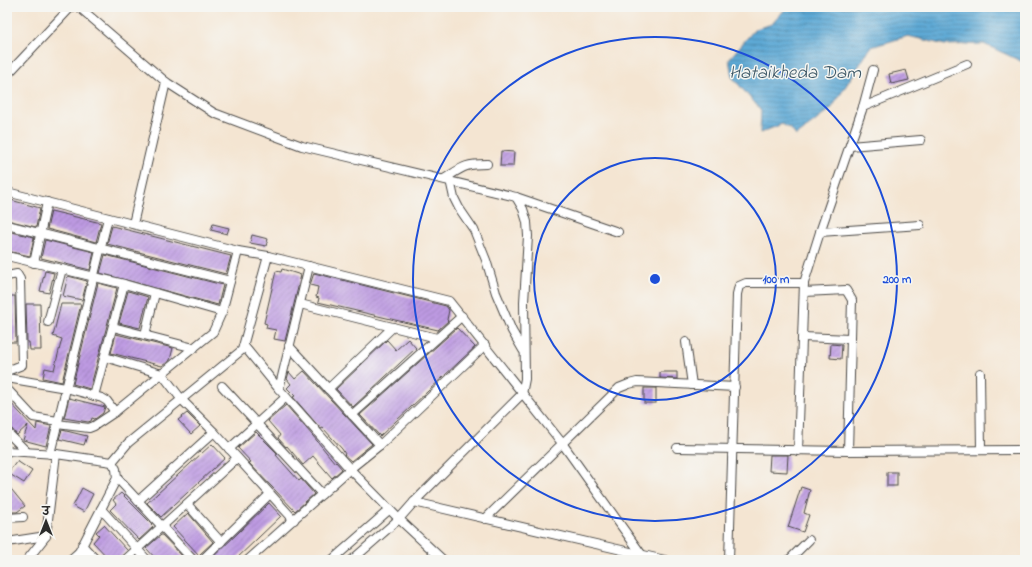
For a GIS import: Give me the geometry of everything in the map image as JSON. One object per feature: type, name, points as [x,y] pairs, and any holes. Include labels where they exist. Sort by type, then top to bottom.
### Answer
[{"type":"street","points":[[7,75],[71,7]]},
{"type":"street","points":[[79,7],[166,82],[214,113],[302,146],[516,197],[618,232]]},
{"type":"street","points":[[863,107],[967,64]]},
{"type":"street","points":[[798,451],[804,283],[863,107],[873,70]]},
{"type":"street","points":[[133,224],[166,82]]},
{"type":"street","points":[[850,146],[921,140]]},
{"type":"street","points":[[447,180],[464,166],[471,164],[487,164]]},
{"type":"street","points":[[447,180],[459,208],[474,230],[486,260],[496,293],[512,331],[524,351]]},
{"type":"street","points":[[7,192],[238,251],[268,256],[449,301],[562,443],[642,555]]},
{"type":"street","points":[[352,560],[399,519],[414,502],[522,394],[525,378],[524,283],[528,236],[527,222],[516,197]]},
{"type":"street","points":[[34,263],[47,202]]},
{"type":"street","points":[[27,560],[46,536],[57,422],[108,218]]},
{"type":"street","points":[[7,225],[230,281]]},
{"type":"street","points":[[820,232],[920,225]]},
{"type":"street","points":[[7,389],[33,417],[91,428],[115,412],[212,332],[222,312],[238,251]]},
{"type":"street","points":[[7,256],[124,284],[222,312]]},
{"type":"street","points":[[112,462],[128,443],[240,353],[244,346],[268,256]]},
{"type":"street","points":[[279,389],[309,266]]},
{"type":"street","points":[[48,322],[62,269]]},
{"type":"street","points":[[7,276],[16,274],[20,278],[22,365],[7,371]]},
{"type":"street","points":[[729,560],[737,294],[739,286],[746,283],[804,283]]},
{"type":"street","points":[[94,396],[124,284]]},
{"type":"street","points":[[804,292],[846,290],[852,300],[848,452]]},
{"type":"street","points":[[145,335],[155,293]]},
{"type":"street","points":[[300,304],[437,338]]},
{"type":"street","points":[[352,415],[462,316]]},
{"type":"street","points":[[113,327],[194,348]]},
{"type":"street","points":[[328,389],[393,327]]},
{"type":"street","points":[[803,337],[850,339]]},
{"type":"street","points":[[686,342],[692,385]]},
{"type":"street","points":[[244,346],[279,389],[350,470],[437,558]]},
{"type":"street","points":[[289,346],[380,445]]},
{"type":"street","points":[[248,560],[380,445],[485,346]]},
{"type":"street","points":[[104,357],[162,374],[182,400],[214,432],[294,520]]},
{"type":"street","points":[[980,373],[981,450]]},
{"type":"street","points":[[7,378],[66,388],[94,396],[107,401],[115,412]]},
{"type":"street","points":[[485,519],[619,388],[637,382],[734,387]]},
{"type":"street","points":[[222,386],[322,494]]},
{"type":"street","points":[[229,449],[286,397]]},
{"type":"street","points":[[7,432],[27,452]]},
{"type":"street","points":[[138,501],[214,432]]},
{"type":"street","points":[[677,448],[848,452],[1025,450]]},
{"type":"street","points":[[7,451],[53,454],[112,462]]},
{"type":"street","points":[[125,560],[237,458]]},
{"type":"street","points":[[70,560],[80,549],[117,478],[116,469],[112,462]]},
{"type":"street","points":[[117,478],[193,560]]},
{"type":"street","points":[[202,560],[270,494]]},
{"type":"street","points":[[414,502],[665,560]]},
{"type":"street","points":[[187,504],[221,542]]},
{"type":"street","points":[[101,509],[147,560]]},
{"type":"street","points":[[332,560],[390,510]]},
{"type":"street","points":[[7,518],[23,517]]},
{"type":"street","points":[[7,542],[46,536]]},
{"type":"street","points":[[789,560],[809,540]]},
{"type":"street","points":[[80,549],[86,560]]},
{"type":"street","points":[[80,549],[96,560]]},
{"type":"water","name":"Hataikheda Dam","points":[[787,7],[1025,7],[1025,63],[984,44],[945,45],[908,36],[871,47],[831,109],[796,136],[791,129],[782,124],[760,133],[761,110],[732,77],[729,59],[755,29],[772,24]]},
{"type":"building","points":[[906,70],[909,80],[891,84],[889,74]]},
{"type":"building","points":[[501,151],[514,152],[513,166],[500,166]]},
{"type":"building","points":[[7,199],[40,208],[36,227],[7,220]]},
{"type":"building","points":[[51,211],[101,223],[96,242],[47,229]]},
{"type":"building","points":[[213,224],[229,228],[227,234],[211,230]]},
{"type":"building","points":[[112,226],[231,256],[226,274],[107,244]]},
{"type":"building","points":[[7,231],[34,237],[30,256],[7,251]]},
{"type":"building","points":[[252,235],[268,239],[266,246],[250,243]]},
{"type":"building","points":[[45,240],[94,252],[90,270],[41,258]]},
{"type":"building","points":[[105,255],[223,285],[218,305],[100,273]]},
{"type":"building","points":[[282,269],[301,275],[285,341],[274,339],[276,330],[266,328],[267,324],[264,323],[276,271],[281,272]]},
{"type":"building","points":[[45,271],[54,273],[49,293],[40,291]]},
{"type":"building","points":[[314,273],[446,306],[449,310],[448,321],[438,330],[318,302],[319,298],[316,297],[318,287],[310,285]]},
{"type":"building","points":[[68,276],[87,281],[82,300],[63,296]]},
{"type":"building","points":[[98,283],[117,288],[90,389],[73,384]]},
{"type":"building","points":[[128,291],[148,297],[140,328],[119,323]]},
{"type":"building","points":[[7,296],[15,296],[16,342],[7,342]]},
{"type":"building","points":[[26,304],[40,304],[41,350],[30,350],[29,342],[27,342]]},
{"type":"building","points":[[61,304],[81,304],[62,382],[43,378],[45,368],[54,370],[62,339],[53,336]]},
{"type":"building","points":[[457,328],[475,347],[380,436],[360,415]]},
{"type":"building","points":[[116,334],[173,348],[170,360],[162,366],[111,353]]},
{"type":"building","points":[[408,339],[416,348],[353,407],[336,389],[387,340],[396,350]]},
{"type":"building","points":[[831,344],[842,345],[841,359],[830,358]]},
{"type":"building","points":[[304,371],[372,444],[351,461],[344,455],[345,454],[342,449],[323,428],[321,429],[287,388],[291,384],[287,379],[289,372],[295,379]]},
{"type":"building","points":[[660,372],[677,372],[677,379],[660,378]]},
{"type":"building","points":[[644,388],[656,388],[656,403],[644,403]]},
{"type":"building","points":[[69,398],[105,407],[103,413],[95,419],[92,418],[91,421],[88,422],[64,418]]},
{"type":"building","points":[[7,399],[36,430],[37,423],[51,426],[46,446],[23,440],[28,425],[17,435],[11,428],[7,427]]},
{"type":"building","points":[[286,405],[335,463],[336,462],[342,469],[332,478],[313,456],[303,465],[278,438],[280,435],[268,421]]},
{"type":"building","points":[[187,413],[200,426],[191,434],[178,420]]},
{"type":"building","points":[[62,430],[87,436],[84,445],[59,439]]},
{"type":"building","points":[[256,432],[278,454],[276,455],[299,481],[301,479],[314,494],[295,511],[249,463],[251,462],[238,448]]},
{"type":"building","points":[[212,444],[225,458],[161,517],[147,503]]},
{"type":"building","points":[[770,455],[788,455],[787,472],[769,471]]},
{"type":"building","points":[[17,461],[32,471],[24,483],[8,473]]},
{"type":"building","points":[[887,472],[897,472],[897,486],[887,486]]},
{"type":"building","points":[[7,484],[25,506],[17,512],[12,512],[7,506]]},
{"type":"building","points":[[801,487],[810,490],[804,513],[809,515],[803,532],[788,527]]},
{"type":"building","points":[[82,488],[93,494],[84,512],[73,506]]},
{"type":"building","points":[[121,493],[152,524],[151,525],[153,527],[139,540],[110,510],[116,504],[113,500]]},
{"type":"building","points":[[269,503],[281,516],[235,560],[210,560]]},
{"type":"building","points":[[188,513],[213,542],[199,555],[173,527]]},
{"type":"building","points":[[104,525],[127,550],[121,556],[120,560],[110,560],[93,542],[99,535],[96,532]]},
{"type":"building","points":[[161,535],[186,560],[157,560],[146,548]]}]
